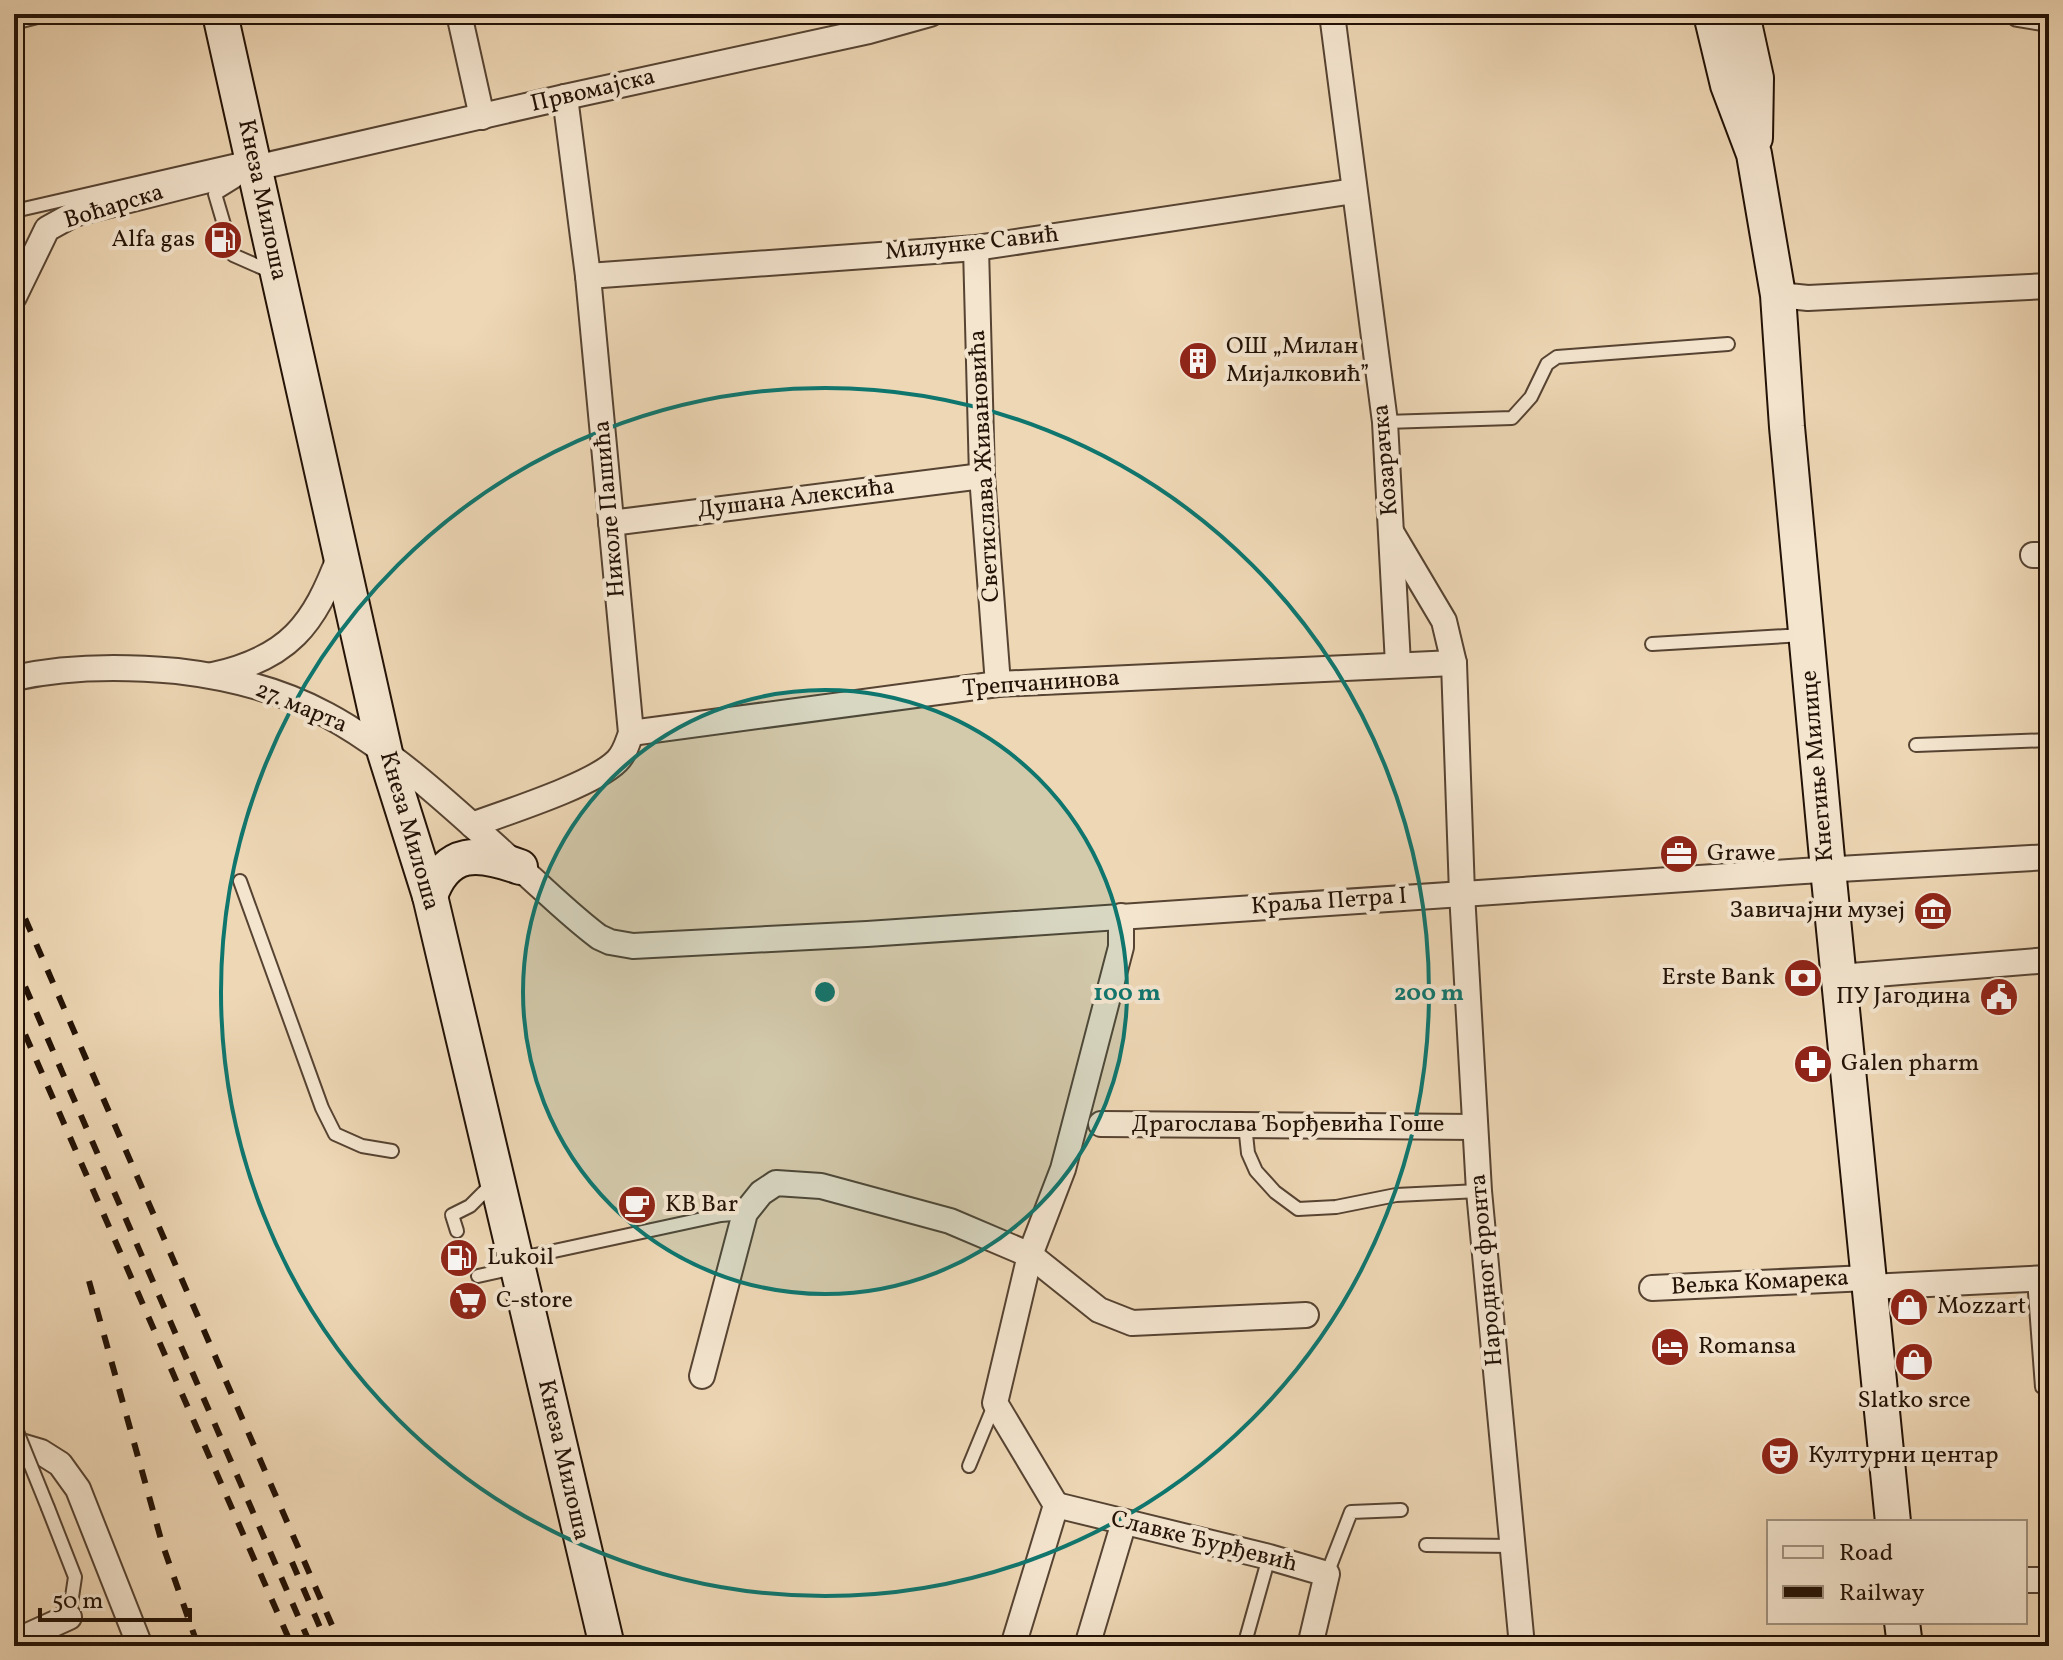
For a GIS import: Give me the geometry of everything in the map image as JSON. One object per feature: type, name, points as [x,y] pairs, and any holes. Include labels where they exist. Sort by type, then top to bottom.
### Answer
[{"type":"main road","name":"Кнеза Милоша","points":[[220,14],[385,753],[430,896],[607,1646]]},
{"type":"main road","points":[[1711,14],[1728,85],[1754,154]]},
{"type":"main road","points":[[1742,14],[1756,78],[1754,154]]},
{"type":"main road","name":"Кнегиње Милице","points":[[1754,154],[1778,295],[1806,635],[1893,1520]]},
{"type":"main road","points":[[430,896],[434,884],[445,871],[463,858],[486,857],[520,867]]},
{"type":"main road","points":[[1902,1624],[1905,1646]]},
{"type":"street","points":[[459,14],[482,117]]},
{"type":"street","name":"Првомајска","points":[[254,163],[482,117],[867,22],[930,14]]},
{"type":"street","name":"Козарачка","points":[[1332,14],[1385,422],[1393,535],[1444,621],[1454,663],[1462,893]]},
{"type":"street","points":[[2018,14],[2049,19]]},
{"type":"street","name":"Николе Пашића","points":[[565,97],[588,276],[631,733]]},
{"type":"street","name":"Воћарска","points":[[14,297],[47,229],[74,214],[254,163]]},
{"type":"street","name":"Милунке Савић","points":[[588,276],[976,248],[1354,191]]},
{"type":"street","name":"Светислава Живановића","points":[[976,248],[982,476],[998,684]]},
{"type":"street","points":[[1778,295],[1808,298],[2049,286]]},
{"type":"street","name":"Душана Алексића","points":[[611,523],[982,476]]},
{"type":"street","points":[[1393,535],[1398,664]]},
{"type":"street","points":[[210,675],[258,660],[294,638],[319,606],[340,555]]},
{"type":"street","name":"Трепчанинова","points":[[631,733],[998,684],[1454,663]]},
{"type":"street","name":"27. марта","points":[[14,678],[87,668],[155,669],[210,675],[304,704],[340,722],[385,753],[472,825],[588,929],[610,942]]},
{"type":"street","points":[[472,825],[592,777],[614,764],[624,752],[631,733]]},
{"type":"street","name":"Краља Петра I","points":[[610,942],[633,946],[719,943],[2049,857]]},
{"type":"street","name":"Народног фронта","points":[[1462,893],[1479,1191],[1522,1646]]},
{"type":"street","points":[[1013,1646],[1056,1505],[995,1403],[1030,1255],[1063,1169],[1121,947],[1121,916]]},
{"type":"street","points":[[1839,977],[2049,960]]},
{"type":"street","name":"Драгослава Ђорђевића Гоше","points":[[1101,1124],[1475,1127]]},
{"type":"street","points":[[702,1376],[745,1213],[761,1193],[776,1183],[821,1186],[950,1221],[1030,1255],[1099,1310],[1132,1323],[1306,1315]]},
{"type":"street","name":"Вељка Комарека","points":[[1652,1288],[2041,1279]]},
{"type":"street","points":[[14,1444],[41,1452],[60,1464],[78,1489],[140,1646]]},
{"type":"street","name":"Славке Ђурђевић","points":[[1056,1505],[1327,1574],[1310,1646]]},
{"type":"street","points":[[1087,1646],[1124,1522]]},
{"type":"street","points":[[2027,1580],[2049,1580]]},
{"type":"street","points":[[14,1642],[69,1617]]},
{"type":"lane","points":[[14,23],[49,14]]},
{"type":"lane","points":[[14,190],[19,210],[254,163]]},
{"type":"lane","points":[[254,163],[215,194],[233,255],[278,275]]},
{"type":"lane","points":[[1385,422],[1512,418],[1531,397],[1547,364],[1557,357],[1728,344]]},
{"type":"lane","points":[[1652,644],[1806,635]]},
{"type":"lane","points":[[1916,745],[2049,740]]},
{"type":"lane","points":[[240,881],[322,1108],[335,1134],[362,1146],[392,1151]]},
{"type":"lane","points":[[1245,1125],[1248,1153],[1256,1171],[1275,1192],[1298,1209],[1336,1207],[1396,1195],[1479,1191]]},
{"type":"lane","points":[[457,1231],[452,1215],[477,1200],[496,1179]]},
{"type":"lane","points":[[478,1276],[516,1263],[721,1215],[745,1213]]},
{"type":"lane","points":[[2041,1279],[2042,1387]]},
{"type":"lane","points":[[969,1466],[995,1403]]},
{"type":"lane","points":[[14,1424],[75,1577],[69,1617]]},
{"type":"lane","points":[[1327,1574],[1351,1512],[1401,1510]]},
{"type":"lane","points":[[1426,1545],[1512,1546]]},
{"type":"lane","points":[[1244,1646],[1269,1557]]},
{"type":"railway","points":[[14,893],[341,1646]]},
{"type":"railway","points":[[14,961],[311,1646]]},
{"type":"railway","points":[[14,1009],[292,1646]]},
{"type":"railway","points":[[89,1281],[162,1543],[198,1646]]},
{"type":"railway","points":[[292,1562],[328,1646]]},
{"type":"place","name":"Alfa gas","points":[[223,240]]},
{"type":"place","name":"ОШ „Милан Мијалковић”","points":[[1198,361]]},
{"type":"place","name":"Grawe","points":[[1679,854]]},
{"type":"place","name":"Завичајни музеј","points":[[1933,911]]},
{"type":"place","name":"Erste Bank","points":[[1803,978]]},
{"type":"place","name":"ПУ Јагодина","points":[[1999,997]]},
{"type":"place","name":"Galen pharm","points":[[1813,1064]]},
{"type":"place","name":"KB Bar","points":[[637,1205]]},
{"type":"place","name":"Lukoil","points":[[459,1258]]},
{"type":"place","name":"C-store","points":[[468,1301]]},
{"type":"place","name":"Mozzart","points":[[1909,1307]]},
{"type":"place","name":"Romansa","points":[[1670,1347]]},
{"type":"place","name":"Slatko srce","points":[[1914,1362]]},
{"type":"place","name":"Културни центар","points":[[1780,1456]]}]
